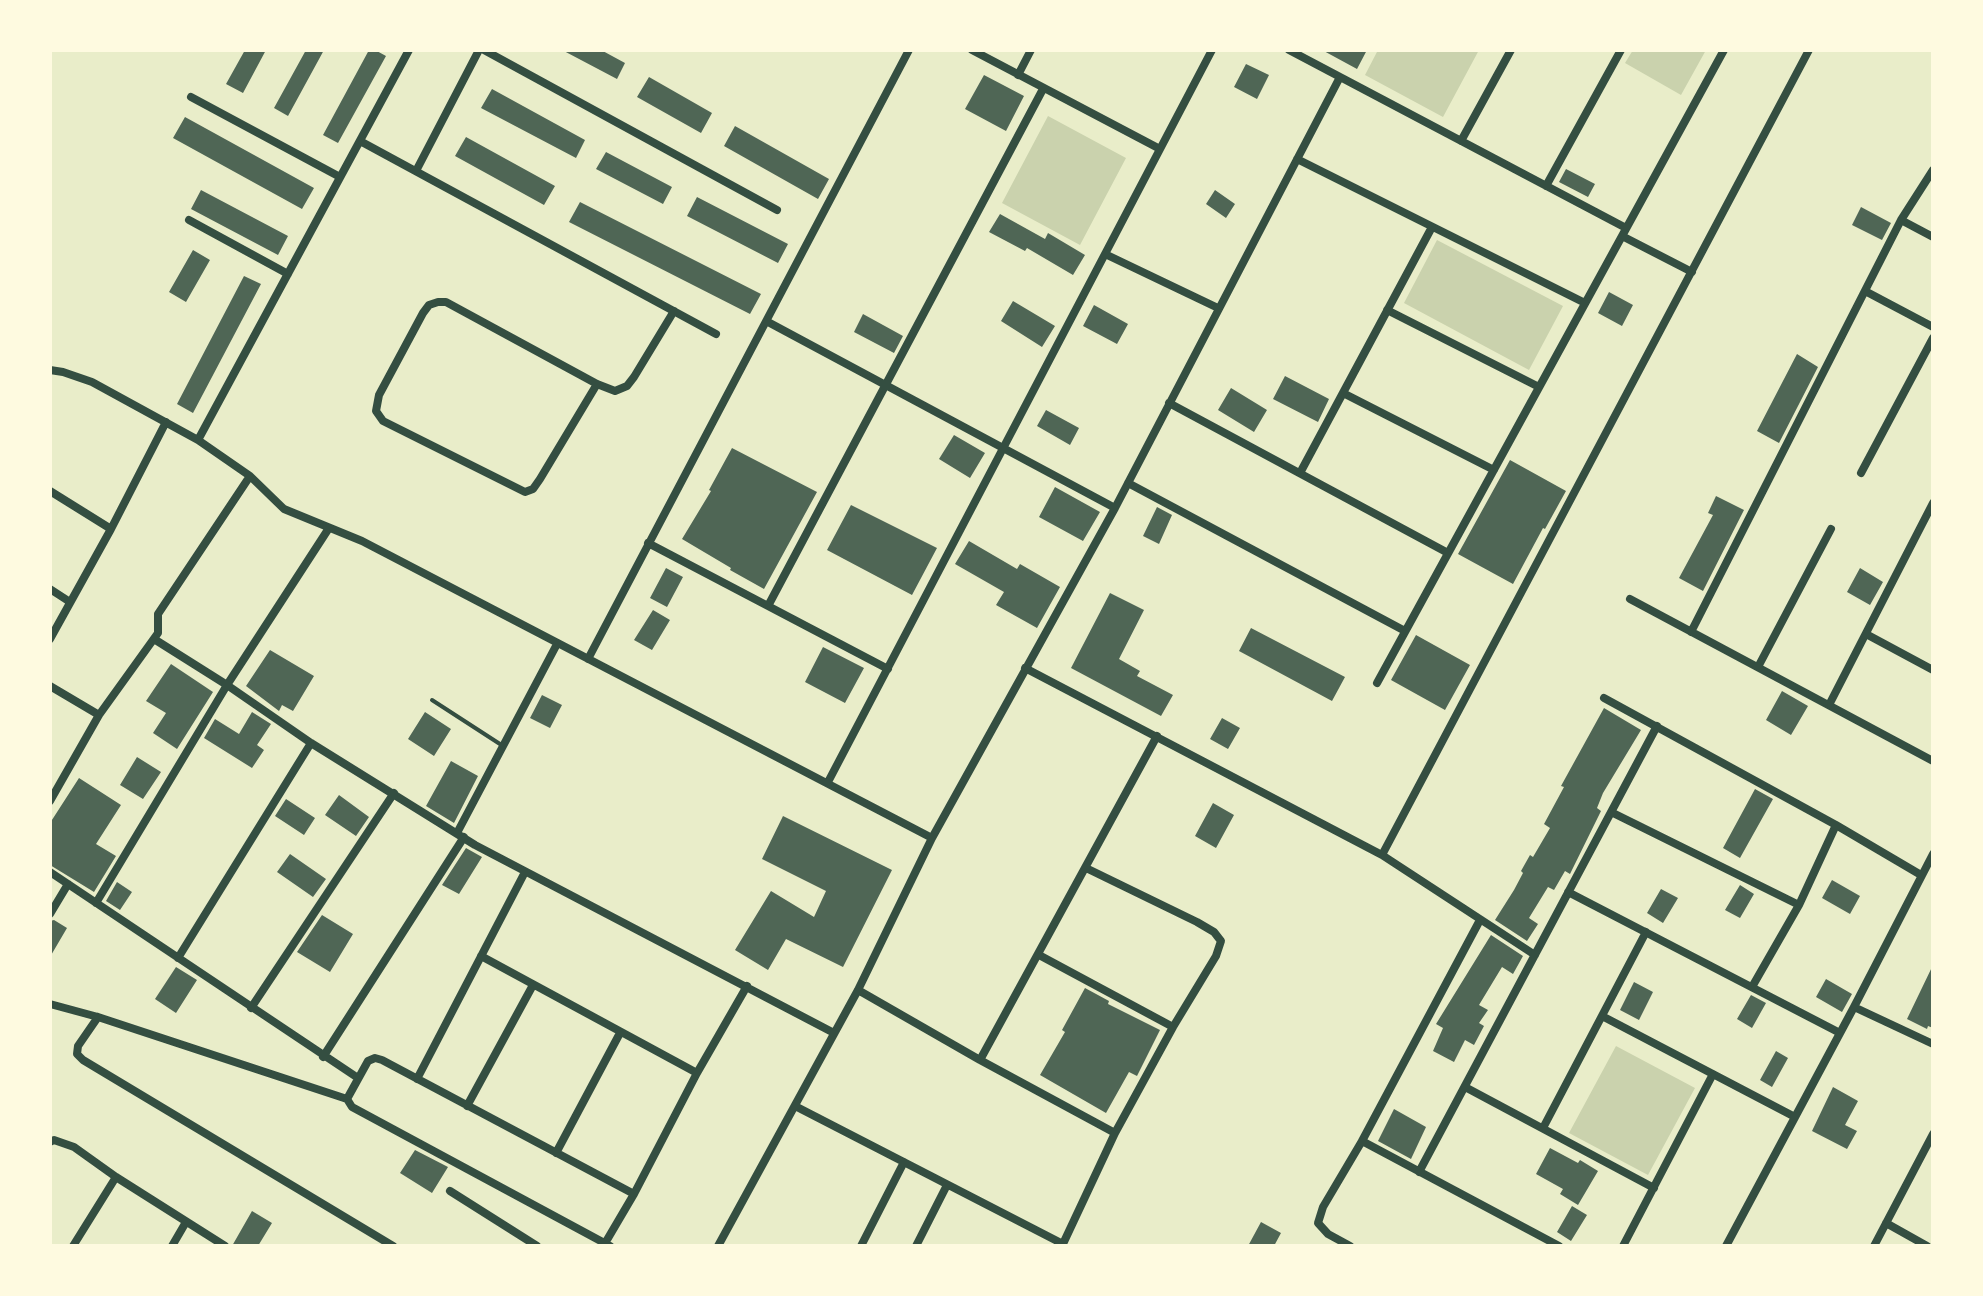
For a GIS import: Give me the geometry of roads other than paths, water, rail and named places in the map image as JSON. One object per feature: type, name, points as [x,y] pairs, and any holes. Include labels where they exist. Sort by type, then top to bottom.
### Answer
[{"type":"street","points":[[198,440],[408,50]]},
{"type":"street","points":[[416,172],[482,50],[777,210]]},
{"type":"street","points":[[588,659],[909,50]]},
{"type":"street","points":[[972,50],[1160,149]]},
{"type":"street","points":[[1018,75],[1031,50]]},
{"type":"street","points":[[828,782],[1212,50]]},
{"type":"street","points":[[1289,50],[1546,186],[1692,272]]},
{"type":"street","points":[[1460,140],[1510,50]]},
{"type":"street","points":[[1546,186],[1621,50]]},
{"type":"street","points":[[1377,683],[1724,50]]},
{"type":"street","points":[[1382,855],[1810,50]]},
{"type":"street","points":[[721,1245],[858,990],[932,838],[1115,508],[1340,77]]},
{"type":"street","points":[[768,606],[1044,89]]},
{"type":"street","points":[[191,98],[340,177]]},
{"type":"street","points":[[360,141],[716,334]]},
{"type":"street","points":[[1297,159],[1585,303]]},
{"type":"street","points":[[1691,632],[1901,220],[1933,170]]},
{"type":"street","points":[[189,220],[288,274]]},
{"type":"street","points":[[1901,220],[1933,237]]},
{"type":"street","points":[[1300,473],[1432,227]]},
{"type":"street","points":[[1105,254],[1218,308]]},
{"type":"street","points":[[1866,290],[1933,326]]},
{"type":"street","points":[[598,384],[540,479],[525,492],[384,421],[376,411],[379,395],[423,314],[438,302],[446,302],[615,392],[627,386],[674,311]]},
{"type":"street","points":[[1387,310],[1539,387]]},
{"type":"street","points":[[768,322],[1115,508]]},
{"type":"street","points":[[1860,474],[1933,338]]},
{"type":"street","points":[[50,370],[92,382],[198,440],[250,476],[284,509],[362,541],[932,838]]},
{"type":"street","points":[[1343,393],[1494,470]]},
{"type":"street","points":[[1170,403],[1448,552]]},
{"type":"street","points":[[50,639],[166,422]]},
{"type":"street","points":[[50,800],[99,715],[158,633],[158,614],[250,476]]},
{"type":"street","points":[[1128,483],[1406,631]]},
{"type":"street","points":[[50,491],[111,529]]},
{"type":"street","points":[[1829,705],[1933,503]]},
{"type":"street","points":[[96,903],[227,685],[329,528]]},
{"type":"street","points":[[1758,667],[1831,529]]},
{"type":"street","points":[[648,543],[888,669]]},
{"type":"street","points":[[50,589],[70,602]]},
{"type":"street","points":[[1630,598],[1933,760]]},
{"type":"street","points":[[1866,634],[1933,670]]},
{"type":"street","points":[[154,639],[460,835],[834,1033]]},
{"type":"street","points":[[324,1057],[460,835],[557,644]]},
{"type":"street","points":[[1025,668],[1382,855],[1535,956]]},
{"type":"street","points":[[50,686],[99,715]]},
{"type":"street","points":[[1604,698],[1920,875]]},
{"type":"street","points":[[1419,1172],[1657,726]]},
{"type":"street","points":[[980,1060],[1156,736]]},
{"type":"street","points":[[178,958],[311,743]]},
{"type":"street","points":[[251,1008],[394,793]]},
{"type":"street","points":[[1611,812],[1798,905]]},
{"type":"street","points":[[1752,987],[1798,905],[1836,825]]},
{"type":"street","points":[[1726,1246],[1933,854]]},
{"type":"street","points":[[795,1106],[1063,1245],[1115,1133],[1221,941],[1197,922],[1086,868]]},
{"type":"street","points":[[50,872],[358,1078]]},
{"type":"street","points":[[417,1079],[526,872]]},
{"type":"street","points":[[50,914],[68,884]]},
{"type":"street","points":[[1568,892],[1840,1033]]},
{"type":"street","points":[[1350,1246],[1318,1224],[1323,1208],[1480,920]]},
{"type":"street","points":[[1543,1128],[1646,932]]},
{"type":"street","points":[[1039,954],[1172,1027]]},
{"type":"street","points":[[482,956],[697,1072]]},
{"type":"street","points":[[467,1106],[533,984]]},
{"type":"street","points":[[52,1008],[98,1017],[347,1099],[352,1107],[606,1245],[747,986]]},
{"type":"street","points":[[858,990],[1115,1133]]},
{"type":"street","points":[[1854,1007],[1933,1044]]},
{"type":"street","points":[[1602,1016],[1796,1117]]},
{"type":"street","points":[[98,1017],[78,1046],[77,1054],[83,1060],[393,1246]]},
{"type":"street","points":[[556,1153],[620,1033]]},
{"type":"street","points":[[347,1099],[368,1061],[382,1060],[634,1194]]},
{"type":"street","points":[[1623,1246],[1713,1074]]},
{"type":"street","points":[[1464,1087],[1654,1188]]},
{"type":"street","points":[[1874,1246],[1933,1134]]},
{"type":"street","points":[[1362,1141],[1559,1246]]},
{"type":"street","points":[[50,1142],[74,1147],[224,1246]]},
{"type":"street","points":[[860,1246],[904,1162]]},
{"type":"street","points":[[72,1246],[116,1177]]},
{"type":"street","points":[[916,1246],[947,1185]]},
{"type":"street","points":[[450,1191],[537,1246]]},
{"type":"street","points":[[172,1246],[186,1222]]},
{"type":"street","points":[[1886,1223],[1927,1246]]},
{"type":"lane","points":[[432,700],[503,746]]}]
